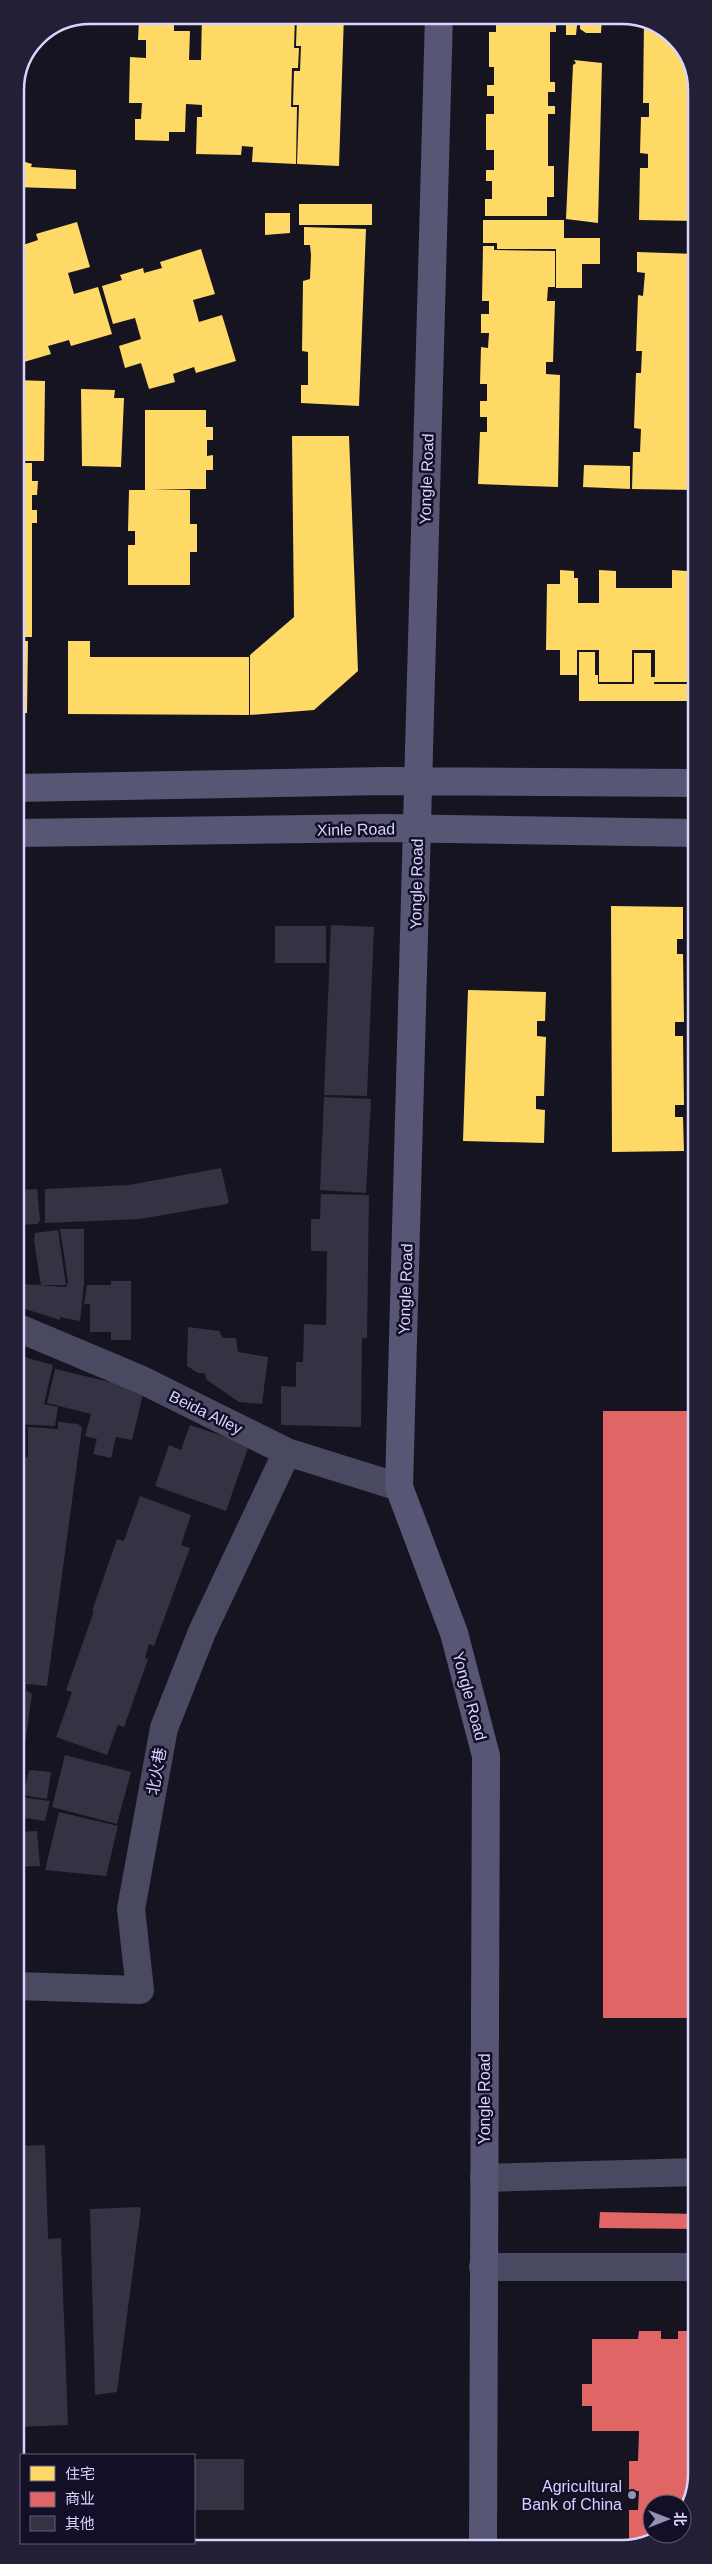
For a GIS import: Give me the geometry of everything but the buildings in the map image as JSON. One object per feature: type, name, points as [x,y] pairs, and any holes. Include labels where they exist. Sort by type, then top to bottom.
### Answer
[{"type":"street","name":"Yongle Road","points":[[439,24],[399,1488],[454,1633],[486,1756],[483,2540]]},
{"type":"street","points":[[24,788],[418,782],[688,783]]},
{"type":"street","name":"Xinle Road","points":[[24,834],[417,828],[688,833]]},
{"type":"street","name":"Beida Alley","points":[[24,1330],[142,1380],[287,1452],[399,1488]]},
{"type":"street","name":"北火巷","points":[[24,1986],[140,1990],[131,1909],[164,1728],[202,1632],[287,1452]]},
{"type":"street","points":[[484,2178],[688,2172]]},
{"type":"street","points":[[483,2266],[688,2266]]},
{"type":"place","name":"Agricultural Bank of China","points":[[632,2495]]}]
